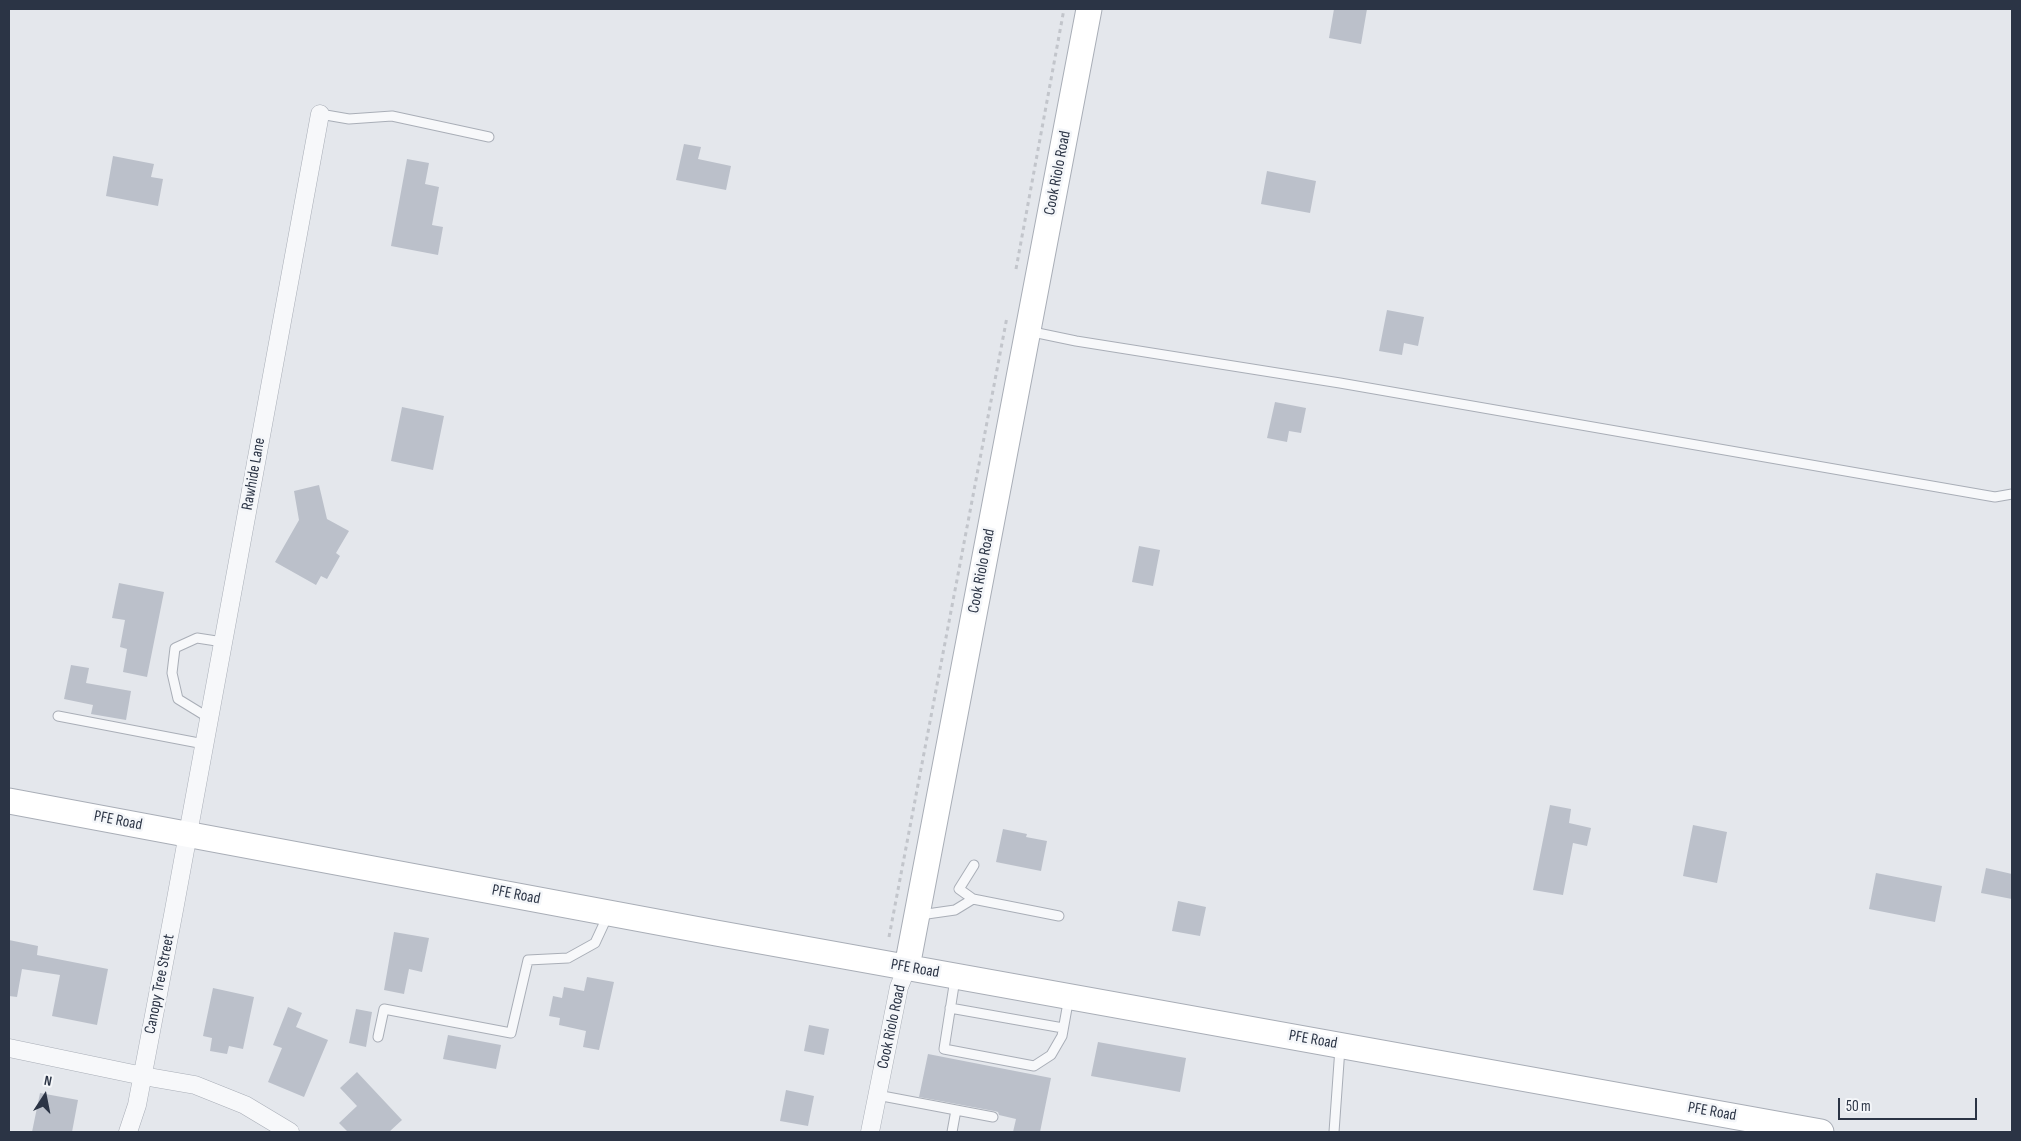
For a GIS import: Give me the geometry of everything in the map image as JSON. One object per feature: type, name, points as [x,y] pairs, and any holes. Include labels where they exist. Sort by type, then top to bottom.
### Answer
[{"type":"main road","name":"Cook Riolo Road","points":[[907,967],[1089,9]]},
{"type":"main road","name":"PFE Road","points":[[9,801],[1069,997],[1821,1132]]},
{"type":"street","name":"Rawhide Lane","points":[[188,834],[320,114]]},
{"type":"street","name":"Canopy Tree Street","points":[[128,1132],[137,1105],[143,1076],[188,834]]},
{"type":"street","name":"Cook Riolo Road","points":[[870,1132],[899,987],[907,967]]},
{"type":"street","points":[[9,1048],[195,1085],[245,1105],[290,1132]]},
{"type":"lane","points":[[320,114],[349,119],[392,116],[489,137]]},
{"type":"lane","points":[[1028,331],[1076,341],[1340,383],[1976,494],[1995,497],[2012,494]]},
{"type":"lane","points":[[209,718],[178,699],[172,673],[175,648],[197,638],[223,642]]},
{"type":"lane","points":[[58,716],[204,744]]},
{"type":"lane","points":[[974,865],[959,888],[973,899],[1059,916]]},
{"type":"lane","points":[[917,915],[955,910],[973,899]]},
{"type":"lane","points":[[378,1037],[384,1009],[512,1033],[528,960],[568,958],[595,944],[610,913]]},
{"type":"lane","points":[[956,976],[944,1049],[1034,1066],[1052,1055],[1062,1036],[1069,997]]},
{"type":"lane","points":[[950,1008],[1063,1028]]},
{"type":"lane","points":[[1334,1132],[1340,1045]]},
{"type":"lane","points":[[877,1094],[993,1117]]},
{"type":"lane","points":[[952,1132],[956,1110]]},
{"type":"path","points":[[1015,272],[1064,9]]},
{"type":"path","points":[[888,942],[1008,310]]},
{"type":"building","points":[[1334,9],[1367,9],[1361,44],[1329,38]]},
{"type":"building","points":[[684,144],[701,147],[698,159],[731,166],[726,190],[676,180]]},
{"type":"building","points":[[113,156],[154,164],[151,177],[163,179],[158,206],[106,196]]},
{"type":"building","points":[[407,159],[429,163],[425,184],[439,187],[432,225],[443,227],[438,255],[391,246]]},
{"type":"building","points":[[1267,171],[1316,181],[1310,213],[1261,204]]},
{"type":"building","points":[[1387,310],[1424,317],[1418,346],[1404,343],[1402,355],[1379,351]]},
{"type":"building","points":[[1275,402],[1306,408],[1301,433],[1289,431],[1287,442],[1267,438]]},
{"type":"building","points":[[402,407],[444,416],[433,470],[391,461]]},
{"type":"building","points":[[319,485],[327,519],[349,531],[336,553],[340,556],[327,579],[321,576],[316,585],[275,562],[299,520],[294,491]]},
{"type":"building","points":[[1139,546],[1160,550],[1153,586],[1132,582]]},
{"type":"building","points":[[119,583],[164,592],[147,677],[123,672],[127,649],[120,647],[125,620],[112,618]]},
{"type":"building","points":[[71,665],[89,668],[86,683],[131,691],[126,720],[91,714],[93,705],[64,699]]},
{"type":"building","points":[[1550,805],[1571,809],[1569,823],[1591,828],[1587,846],[1573,843],[1563,895],[1533,890]]},
{"type":"building","points":[[1693,825],[1727,832],[1717,883],[1683,876]]},
{"type":"building","points":[[1003,829],[1027,834],[1026,837],[1047,841],[1041,871],[996,862]]},
{"type":"building","points":[[1986,868],[2012,874],[2012,899],[1981,893]]},
{"type":"building","points":[[1876,873],[1942,886],[1935,922],[1869,909]]},
{"type":"building","points":[[1178,901],[1206,907],[1200,936],[1172,931]]},
{"type":"building","points":[[394,932],[429,938],[422,972],[409,969],[404,994],[384,990]]},
{"type":"building","points":[[9,940],[38,946],[37,955],[108,969],[97,1025],[52,1016],[60,975],[22,969],[17,997],[9,996]]},
{"type":"building","points":[[587,977],[614,982],[599,1050],[583,1047],[586,1031],[559,1025],[560,1018],[549,1016],[553,996],[562,998],[564,987],[584,991]]},
{"type":"building","points":[[213,988],[254,997],[243,1049],[229,1046],[227,1054],[210,1051],[212,1038],[203,1036]]},
{"type":"building","points":[[288,1007],[302,1013],[296,1027],[328,1040],[304,1097],[268,1082],[282,1048],[273,1045]]},
{"type":"building","points":[[356,1009],[372,1012],[366,1047],[349,1043]]},
{"type":"building","points":[[809,1025],[829,1029],[824,1055],[804,1051]]},
{"type":"building","points":[[448,1035],[501,1045],[496,1069],[443,1059]]},
{"type":"building","points":[[1098,1042],[1186,1058],[1180,1092],[1091,1076]]},
{"type":"building","points":[[928,1054],[1051,1078],[1040,1132],[1013,1132],[1016,1119],[999,1115],[998,1112],[919,1097]]},
{"type":"building","points":[[357,1072],[402,1120],[389,1132],[348,1132],[339,1123],[357,1106],[340,1088]]},
{"type":"building","points":[[786,1090],[814,1096],[808,1126],[780,1121]]},
{"type":"building","points":[[40,1093],[78,1100],[72,1132],[32,1132]]}]
